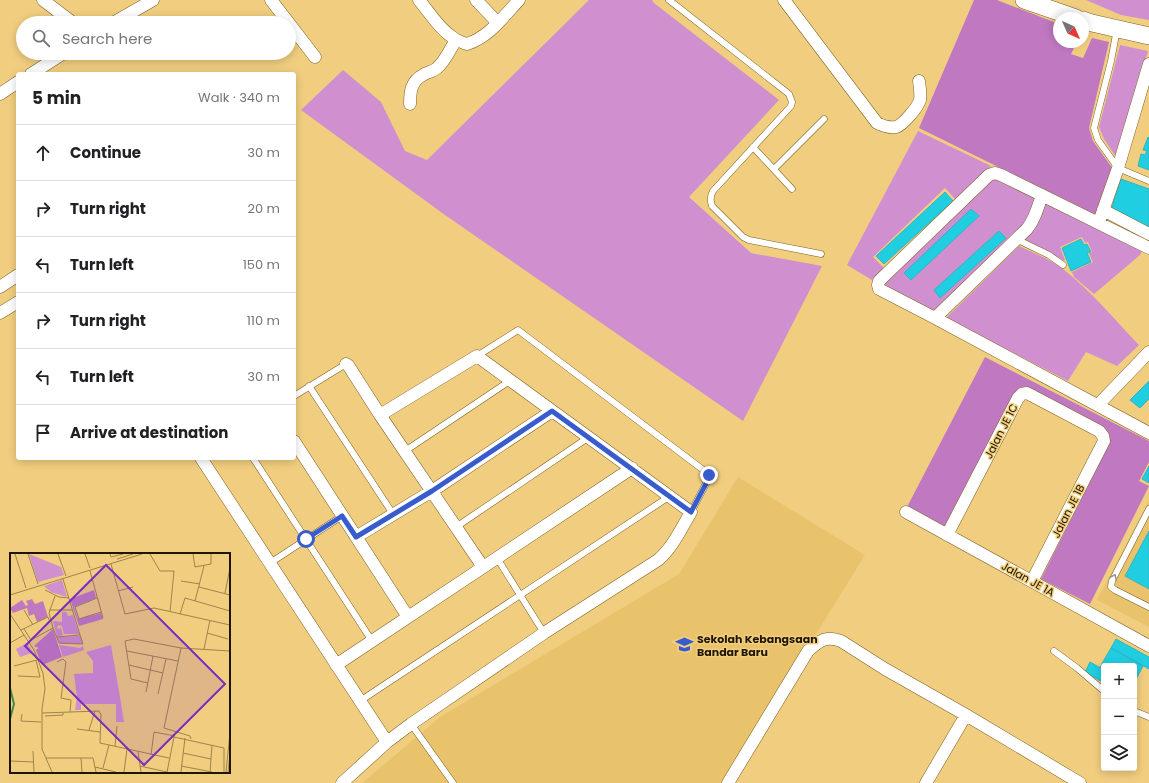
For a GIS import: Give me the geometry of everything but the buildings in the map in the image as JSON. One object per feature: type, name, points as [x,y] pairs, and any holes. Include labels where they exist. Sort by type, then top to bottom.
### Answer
[{"type":"main road","points":[[1024,0],[1059,12]]},
{"type":"main road","points":[[1089,22],[1149,36]]},
{"type":"street","points":[[43,0],[64,16]]},
{"type":"street","points":[[125,16],[153,0]]},
{"type":"street","points":[[271,0],[283,16]]},
{"type":"street","points":[[419,0],[449,34],[456,40],[467,44],[477,41],[488,33],[519,0]]},
{"type":"street","points":[[476,0],[498,23]]},
{"type":"street","points":[[784,0],[877,123],[889,127],[897,126],[903,122],[919,102],[921,94],[919,81]]},
{"type":"street","points":[[296,32],[315,57]]},
{"type":"street","points":[[410,104],[412,85],[417,78],[437,69],[456,40]]},
{"type":"street","points":[[34,72],[53,60]]},
{"type":"street","points":[[1099,222],[1118,168],[1149,64]]},
{"type":"street","points":[[0,94],[16,85]]},
{"type":"street","points":[[1149,248],[1099,222],[995,173],[989,175],[879,281],[878,286],[879,289],[1149,433]]},
{"type":"street","points":[[935,318],[1032,223],[1042,195]]},
{"type":"street","points":[[1103,210],[1149,234]]},
{"type":"street","points":[[0,287],[16,276]]},
{"type":"street","points":[[0,313],[16,303]]},
{"type":"street","points":[[1098,406],[1149,352]]},
{"type":"street","points":[[342,783],[386,742],[411,724],[544,633],[658,560],[672,545],[691,512],[477,356],[380,415]]},
{"type":"street","points":[[346,364],[484,567]]},
{"type":"street","name":"Jalan JE 1C","points":[[947,535],[1018,398],[1022,394],[1026,393],[1099,431],[1103,436],[1104,441]]},
{"type":"street","points":[[356,537],[432,491],[552,411]]},
{"type":"street","name":"Jalan JE 1B","points":[[1032,581],[1104,441]]},
{"type":"street","points":[[296,444],[408,618]]},
{"type":"street","points":[[202,460],[386,742]]},
{"type":"street","points":[[336,665],[632,468]]},
{"type":"street","name":"Jalan JE 1A","points":[[906,512],[1149,646]]},
{"type":"street","points":[[728,783],[808,651],[822,640],[829,638],[841,642],[1080,783]]},
{"type":"street","points":[[926,783],[966,715]]},
{"type":"lane","points":[[669,0],[789,94],[792,102],[791,106],[713,191],[710,196],[712,206],[743,237],[749,240],[821,254]]},
{"type":"lane","points":[[1117,29],[1111,61],[1094,128],[1098,140],[1118,168],[1149,181]]},
{"type":"lane","points":[[774,170],[824,119]]},
{"type":"lane","points":[[753,147],[792,189]]},
{"type":"lane","points":[[1016,239],[1049,255],[1063,265]]},
{"type":"lane","points":[[477,356],[518,330],[709,475],[709,478],[691,512]]},
{"type":"lane","points":[[296,395],[346,364]]},
{"type":"lane","points":[[405,451],[511,380]]},
{"type":"lane","points":[[309,386],[393,514]]},
{"type":"lane","points":[[456,527],[589,437]]},
{"type":"lane","points":[[255,460],[372,641]]},
{"type":"lane","points":[[360,701],[670,496]]},
{"type":"lane","points":[[1149,509],[1112,582],[1112,587],[1115,590],[1149,607]]},
{"type":"lane","points":[[270,563],[342,516]]},
{"type":"lane","points":[[497,558],[544,633]]},
{"type":"lane","points":[[1054,651],[1101,688]]},
{"type":"lane","points":[[1137,712],[1149,717]]},
{"type":"lane","points":[[411,724],[453,783]]},
{"type":"shaded area","points":[[589,0],[652,0],[779,100],[689,197],[751,253],[822,266],[743,421],[445,215],[301,110],[343,70],[381,102],[405,151],[427,160]]},
{"type":"shaded area","points":[[974,0],[997,0],[1053,22],[1053,48],[1074,48],[1071,54],[1083,58],[1088,48],[1089,48],[1092,38],[1109,42],[1089,128],[1093,141],[1113,169],[1096,215],[919,128]]},
{"type":"shaded area","points":[[1086,0],[1149,0],[1149,20],[1121,15]]},
{"type":"shaded area","points":[[1120,45],[1148,51],[1116,157],[1104,139],[1099,127]]},
{"type":"shaded area","points":[[918,131],[991,166],[956,200],[945,188],[873,257],[884,268],[872,280],[847,265]]},
{"type":"shaded area","points":[[995,176],[1038,197],[1029,222],[934,315],[882,288],[882,281]]},
{"type":"shaded area","points":[[1043,198],[1144,247],[1140,255],[1094,294],[1074,277],[1072,272],[1093,262],[1089,254],[1092,252],[1088,242],[1085,243],[1082,237],[1060,247],[1065,260],[1064,261],[1051,253],[1021,239]]},
{"type":"shaded area","points":[[1019,246],[1047,259],[1063,269],[1093,296],[1139,345],[1117,366],[1086,352],[1068,381],[946,318]]},
{"type":"shaded area","points":[[985,357],[1149,441],[1149,462],[1139,481],[1149,486],[1090,604],[1041,579],[1110,442],[1109,434],[1104,427],[1024,387],[1017,390],[944,528],[907,507]]},
{"type":"shaded area","name":"Sekolah Kebangsaan Bandar Baru","points":[[738,477],[865,555],[724,783],[362,783],[440,717],[679,574]]},
{"type":"shaded area","points":[[1149,500],[1149,627],[1097,600]]},
{"type":"place","name":"Sekolah Kebangsaan Bandar Baru","points":[[684,645]]},
{"type":"route","points":[[306,539],[342,516],[356,537],[432,491],[552,411],[691,512],[709,478],[709,475]]}]
